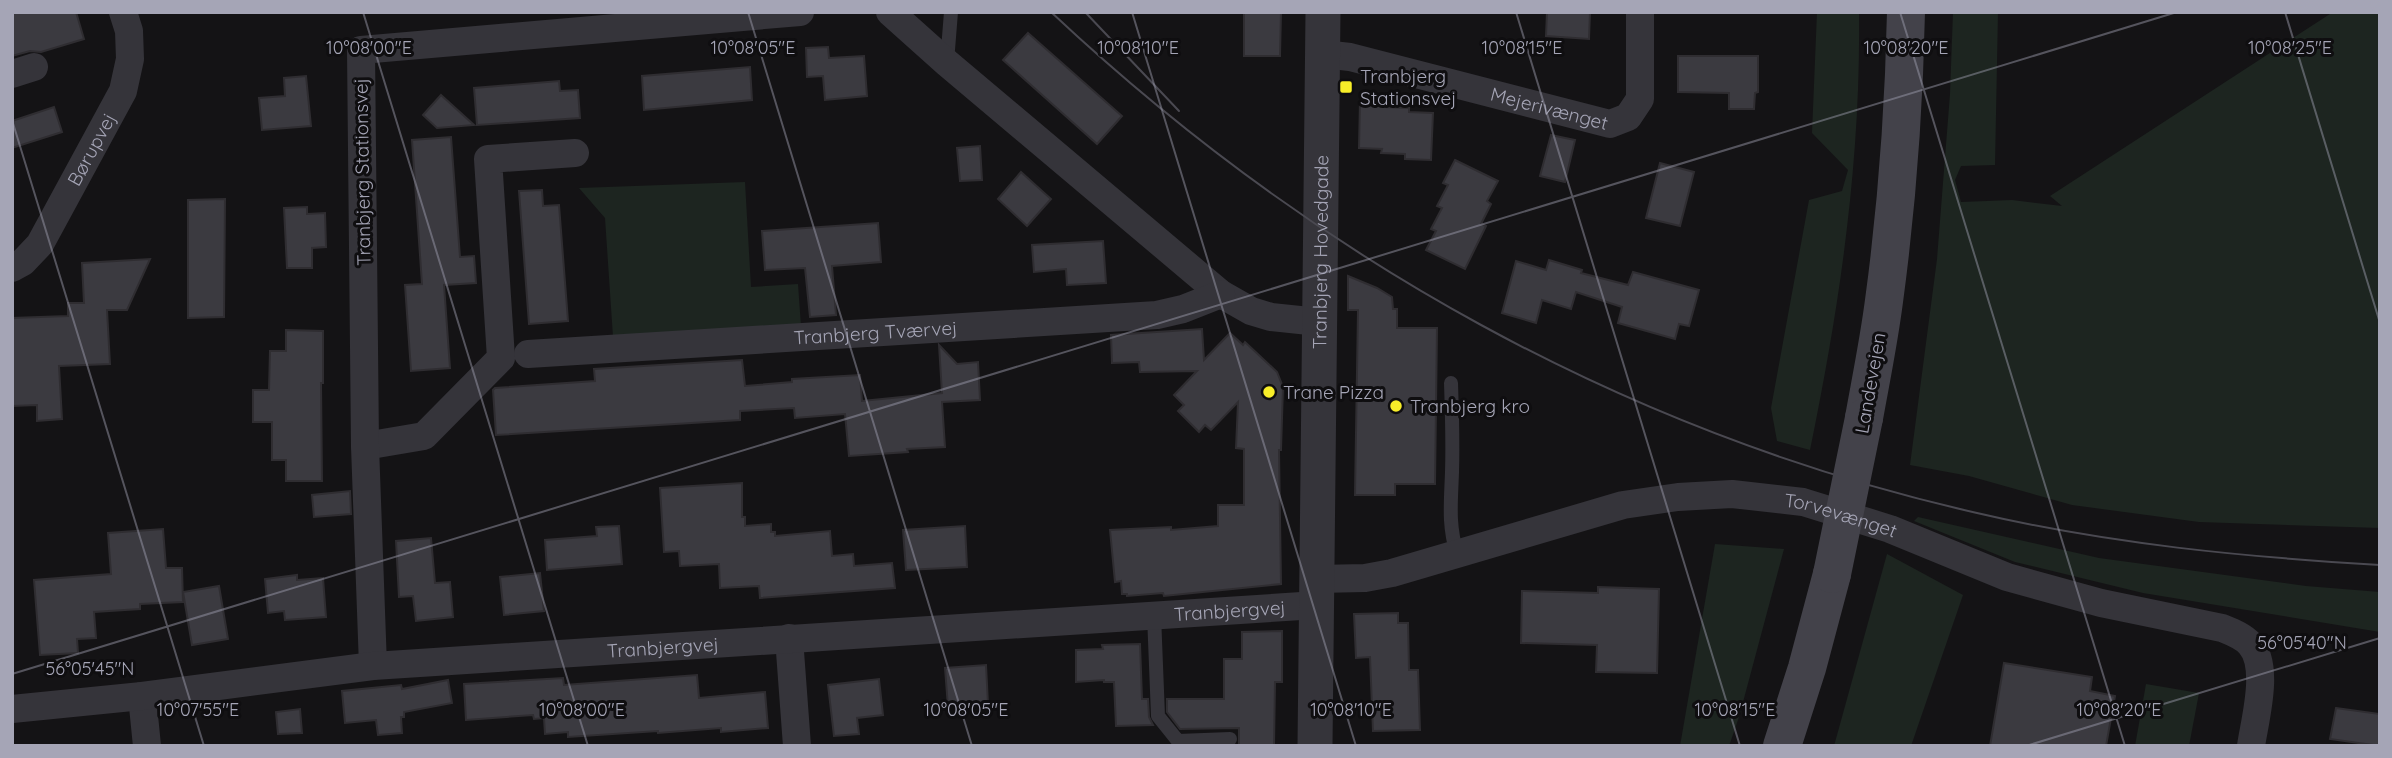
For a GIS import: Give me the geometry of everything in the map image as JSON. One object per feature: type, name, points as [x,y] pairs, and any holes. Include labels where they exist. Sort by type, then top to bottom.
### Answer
[{"type":"main road","name":"Landevejen","points":[[1783,746],[1832,574],[1884,304],[1905,76],[1906,12]]},
{"type":"street","name":"Børupvej","points":[[12,268],[23,262],[40,244],[123,91],[130,59],[129,31],[123,12]]},
{"type":"street","name":"Tranbjerg Stationsvej","points":[[373,666],[365,446],[360,50],[800,12]]},
{"type":"street","points":[[890,12],[1221,294],[1251,311],[1271,317],[1319,322]]},
{"type":"street","name":"Tranbjerg Hovedgade","points":[[1315,746],[1323,12]]},
{"type":"street","name":"Mejerivænget","points":[[1323,54],[1350,57],[1610,124],[1628,117],[1640,99],[1640,12]]},
{"type":"street","points":[[365,446],[424,436],[501,359],[488,159],[575,153]]},
{"type":"street","name":"Tranbjerg Tværvej","points":[[528,354],[1157,315],[1183,309],[1221,294]]},
{"type":"street","name":"Torvevænget","points":[[1317,592],[1392,573],[1623,505],[1678,497],[1732,494],[1803,502],[1890,529],[2007,578],[2101,603],[2222,628],[2238,635],[2252,646],[2260,664],[2260,686],[2251,746]]},
{"type":"street","name":"Tranbjergvej","points":[[12,709],[142,696],[373,666],[1154,615],[1317,592]]},
{"type":"street","points":[[789,638],[797,746]]},
{"type":"street","points":[[142,696],[148,746]]},
{"type":"lane","points":[[947,63],[951,12]]},
{"type":"lane","points":[[1451,383],[1452,471],[1449,513],[1457,554]]},
{"type":"lane","points":[[1154,615],[1158,716],[1178,741],[1230,739]]},
{"type":"shaded area","points":[[1817,12],[1859,12],[1859,68],[1852,178],[1839,287],[1810,450],[1777,441],[1771,408],[1809,200],[1842,191],[1848,170],[1812,133]]},
{"type":"shaded area","points":[[1953,12],[1998,12],[1995,165],[1961,166],[1955,180],[1961,202],[2012,200],[2062,206],[2050,196],[2333,12],[2380,12],[2380,528],[2199,522],[2072,505],[1969,476],[1910,465],[1937,259],[1950,94]]},
{"type":"shaded area","points":[[745,182],[751,287],[798,284],[801,326],[613,337],[605,218],[579,188]]},
{"type":"shaded area","points":[[1918,517],[2099,558],[2306,586],[2380,592],[2380,632],[2143,593],[2015,562],[1914,521]]},
{"type":"shaded area","points":[[1715,544],[1784,549],[1729,746],[1680,746]]},
{"type":"shaded area","points":[[1887,554],[1963,595],[1911,746],[1834,746]]},
{"type":"shaded area","points":[[2146,684],[2199,693],[2189,746],[2135,746]]},
{"type":"building","points":[[12,12],[76,12],[84,39],[41,52],[30,51],[12,56]]},
{"type":"building","points":[[1244,12],[1281,12],[1280,56],[1244,56]]},
{"type":"building","points":[[1547,12],[1590,12],[1589,39],[1546,36]]},
{"type":"building","points":[[1028,33],[1122,116],[1097,144],[1003,60]]},
{"type":"building","points":[[828,47],[829,58],[864,56],[867,96],[825,100],[823,76],[807,77],[806,48]]},
{"type":"building","points":[[1678,56],[1758,56],[1758,92],[1755,93],[1754,109],[1729,109],[1729,93],[1678,92]]},
{"type":"building","points":[[750,67],[752,100],[644,110],[642,76]]},
{"type":"building","points":[[306,76],[311,126],[262,130],[259,98],[285,96],[284,78]]},
{"type":"building","points":[[559,81],[560,91],[578,90],[580,118],[477,125],[474,88]]},
{"type":"building","points":[[441,95],[474,125],[437,128],[423,115]]},
{"type":"building","points":[[1360,101],[1385,102],[1385,107],[1433,113],[1431,160],[1405,159],[1405,154],[1381,153],[1382,149],[1359,148]]},
{"type":"building","points":[[54,107],[62,132],[12,148],[12,121]]},
{"type":"building","points":[[1551,135],[1575,140],[1565,182],[1540,176]]},
{"type":"building","points":[[451,137],[460,257],[474,256],[476,283],[444,285],[450,368],[411,371],[405,285],[422,284],[412,140]]},
{"type":"building","points":[[980,146],[982,180],[960,181],[957,148]]},
{"type":"building","points":[[1455,160],[1498,181],[1487,201],[1491,204],[1481,224],[1486,226],[1465,269],[1426,250],[1436,231],[1431,229],[1442,208],[1437,206],[1448,185],[1443,183]]},
{"type":"building","points":[[1660,163],[1694,172],[1680,226],[1646,218]]},
{"type":"building","points":[[1021,172],[1051,199],[1027,226],[998,199]]},
{"type":"building","points":[[542,190],[543,206],[559,205],[568,321],[529,324],[519,191]]},
{"type":"building","points":[[225,199],[224,317],[188,318],[188,200]]},
{"type":"building","points":[[307,207],[307,214],[325,213],[326,247],[312,248],[312,268],[287,268],[284,208]]},
{"type":"building","points":[[878,223],[881,262],[832,266],[836,315],[810,317],[805,268],[765,270],[762,231]]},
{"type":"building","points":[[1103,241],[1106,283],[1067,285],[1066,269],[1034,272],[1032,245]]},
{"type":"building","points":[[150,259],[127,310],[107,310],[110,364],[59,366],[62,419],[37,421],[37,405],[12,406],[12,318],[68,316],[68,303],[84,303],[82,263]]},
{"type":"building","points":[[1549,260],[1582,270],[1581,273],[1628,285],[1633,272],[1699,290],[1689,326],[1679,324],[1675,339],[1618,323],[1622,307],[1576,292],[1571,309],[1542,300],[1536,323],[1502,313],[1516,261],[1546,270]]},
{"type":"building","name":"Tranbjerg kro","points":[[1348,276],[1392,297],[1393,309],[1397,309],[1397,328],[1437,328],[1435,484],[1395,484],[1395,495],[1355,495],[1358,310],[1348,310]]},
{"type":"building","points":[[1202,329],[1204,360],[1230,333],[1243,345],[1245,342],[1277,372],[1283,387],[1279,450],[1281,584],[1164,596],[1163,593],[1127,596],[1122,594],[1121,581],[1115,582],[1110,530],[1171,527],[1171,530],[1218,526],[1218,505],[1244,505],[1244,449],[1236,448],[1238,402],[1211,430],[1205,425],[1199,432],[1178,411],[1184,405],[1174,395],[1197,371],[1140,372],[1139,362],[1112,363],[1111,335]]},
{"type":"building","points":[[286,330],[323,331],[322,481],[286,481],[286,460],[272,460],[272,422],[253,422],[253,390],[269,390],[270,351],[286,351]]},
{"type":"building","points":[[939,345],[957,364],[978,362],[980,400],[942,402],[945,447],[849,456],[845,414],[795,418],[794,408],[740,411],[740,420],[496,435],[495,388],[595,381],[594,369],[742,360],[745,386],[792,382],[792,379],[860,375],[862,401],[942,393]]},
{"type":"building","points":[[742,483],[742,517],[745,517],[745,526],[771,524],[771,532],[775,532],[775,536],[830,531],[832,556],[853,554],[854,566],[892,563],[895,588],[760,598],[759,586],[720,588],[719,564],[680,566],[679,551],[664,552],[660,488]]},
{"type":"building","points":[[350,491],[351,514],[314,517],[312,495]]},
{"type":"building","points":[[619,526],[622,564],[547,570],[545,540],[597,536],[596,527]]},
{"type":"building","points":[[965,526],[967,567],[906,570],[903,530]]},
{"type":"building","points":[[163,529],[166,568],[182,568],[183,602],[140,604],[140,609],[94,612],[96,638],[77,639],[78,653],[40,655],[34,580],[111,574],[108,533]]},
{"type":"building","points":[[431,538],[435,583],[450,582],[453,617],[416,621],[413,596],[399,597],[396,541]]},
{"type":"building","points":[[540,573],[544,611],[504,615],[500,577]]},
{"type":"building","points":[[297,575],[297,580],[323,578],[326,617],[285,620],[284,611],[268,613],[265,579]]},
{"type":"building","points":[[219,586],[228,639],[192,645],[183,592]]},
{"type":"building","points":[[1598,587],[1659,589],[1657,673],[1596,672],[1597,645],[1521,643],[1522,591],[1598,593]]},
{"type":"building","points":[[1398,613],[1398,623],[1408,623],[1409,670],[1418,670],[1420,730],[1373,731],[1370,657],[1356,658],[1354,614]]},
{"type":"building","points":[[1282,631],[1282,682],[1275,682],[1274,746],[1239,746],[1239,728],[1180,729],[1167,712],[1167,699],[1224,699],[1224,659],[1242,659],[1242,632]]},
{"type":"building","points":[[1140,644],[1142,699],[1148,699],[1149,717],[1153,725],[1116,726],[1114,682],[1076,682],[1076,650],[1103,649],[1102,645]]},
{"type":"building","points":[[2004,663],[2092,677],[2090,691],[2115,696],[2106,746],[1990,746]]},
{"type":"building","points":[[986,665],[988,704],[948,707],[945,668]]},
{"type":"building","points":[[697,675],[699,698],[765,692],[768,728],[721,732],[721,728],[568,737],[568,732],[545,734],[544,718],[534,719],[533,715],[466,720],[464,684],[563,678],[564,685]]},
{"type":"building","points":[[879,679],[883,715],[857,718],[859,734],[834,736],[828,685]]},
{"type":"building","points":[[448,680],[452,703],[404,712],[404,717],[401,717],[402,733],[378,735],[376,720],[345,723],[342,691],[401,685],[402,689]]},
{"type":"building","points":[[2336,708],[2380,714],[2380,746],[2330,739]]},
{"type":"building","points":[[300,709],[302,733],[278,734],[276,712]]},
{"type":"tram line","points":[[1051,12],[1152,101],[1257,183],[1367,258],[1481,325],[1599,384],[1721,436],[1847,479],[2027,524],[2177,548],[2380,565]]},
{"type":"tram line","points":[[1085,12],[1179,111]]},
{"type":"place","name":"Tranbjerg Stationsvej","points":[[1346,87]]},
{"type":"place","name":"Trane Pizza","points":[[1269,392]]},
{"type":"place","name":"Tranbjerg kro","points":[[1396,406]]}]
